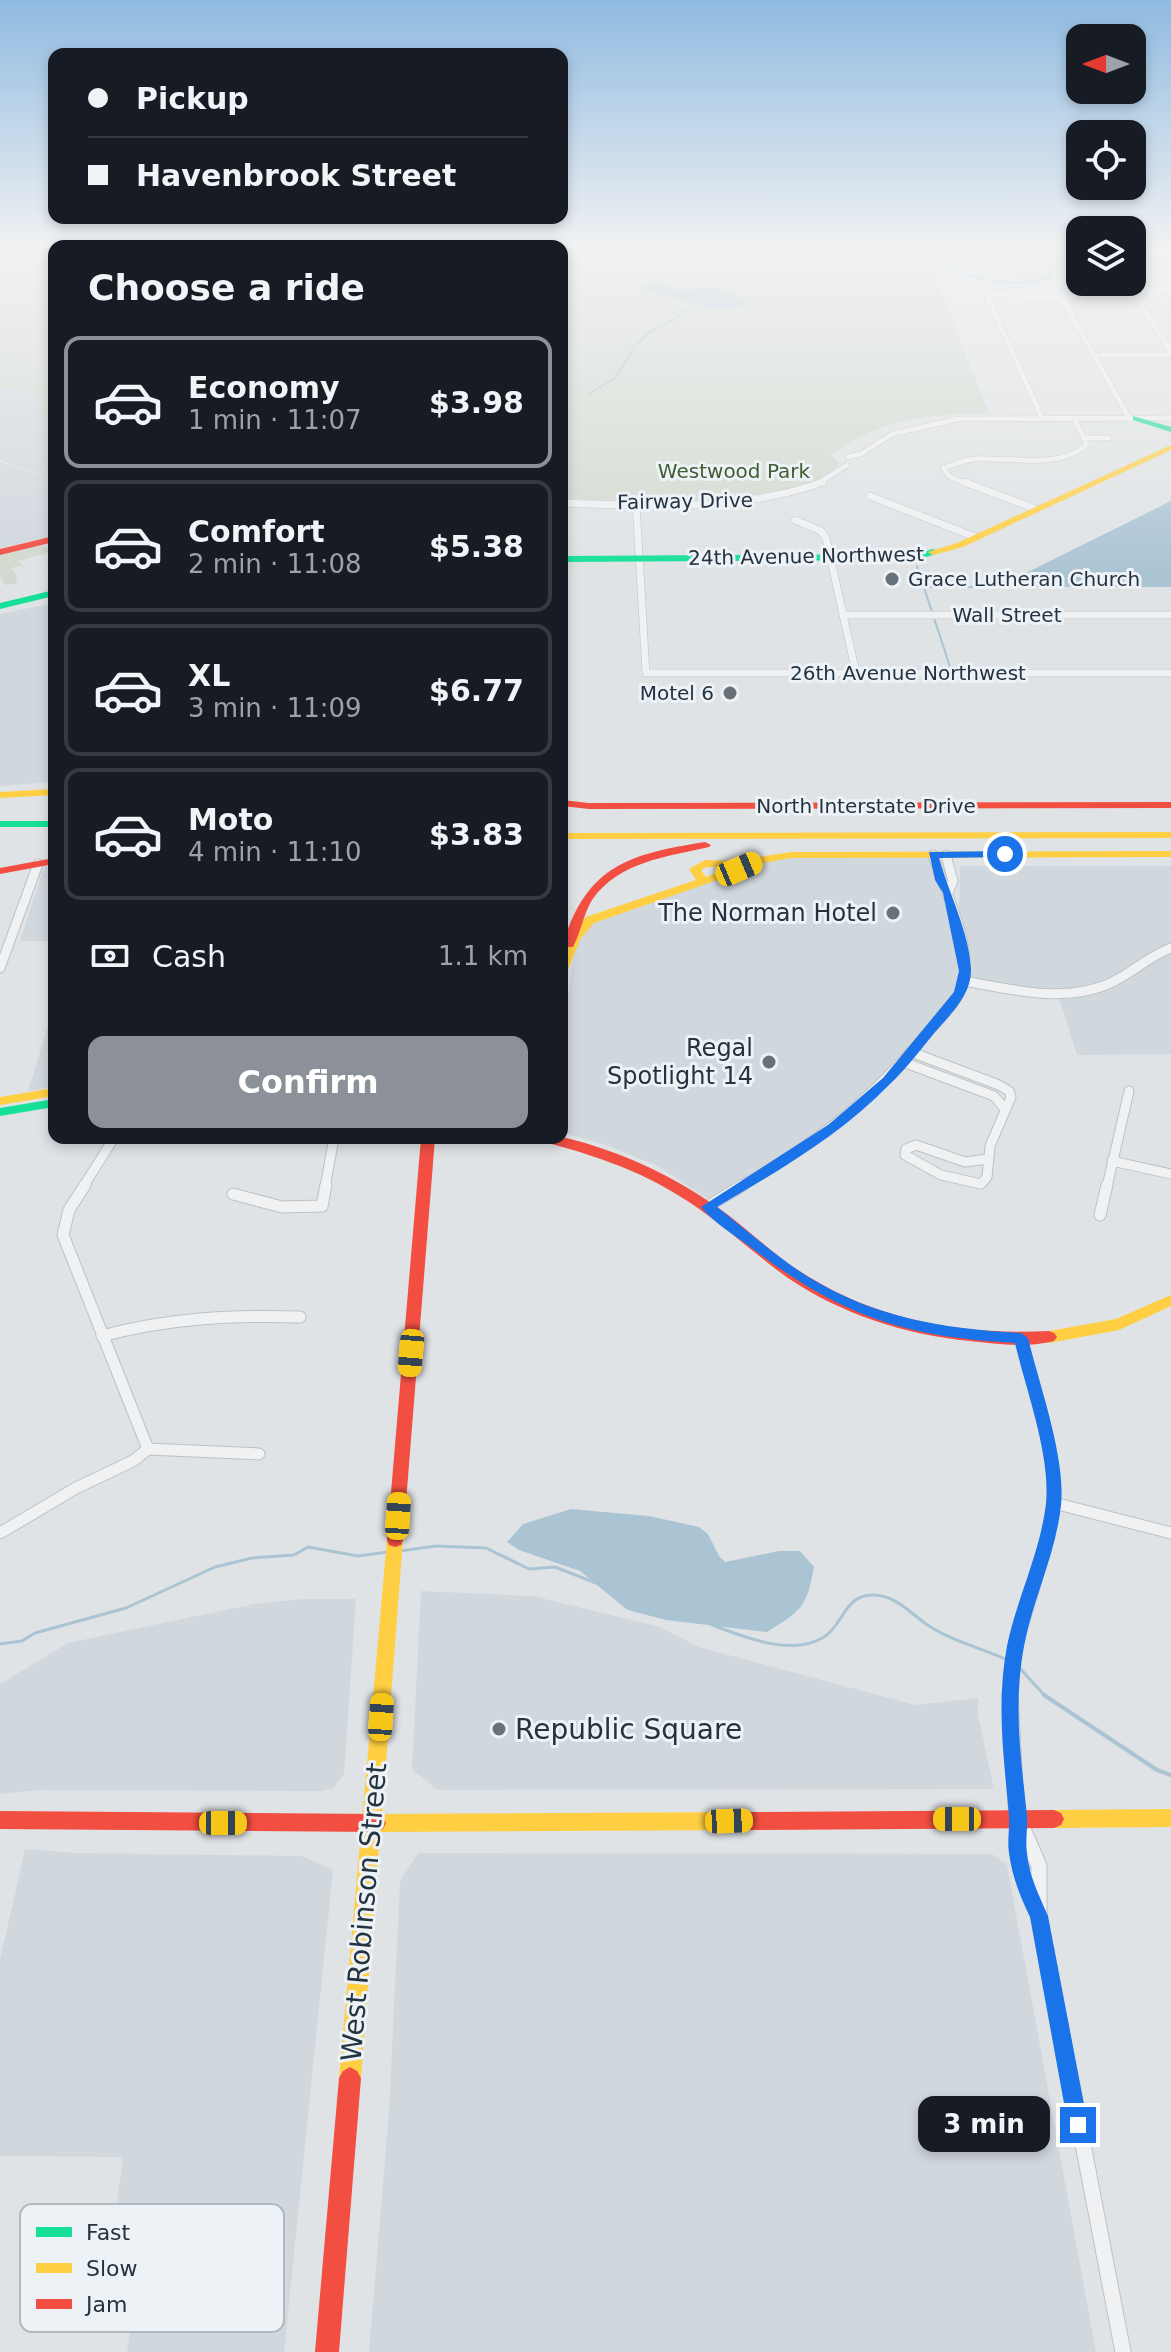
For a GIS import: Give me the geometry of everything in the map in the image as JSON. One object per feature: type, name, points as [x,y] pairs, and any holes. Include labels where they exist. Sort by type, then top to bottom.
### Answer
[{"type":"main road","points":[[1132,418],[1171,425]]},
{"type":"main road","points":[[1153,418],[1171,425]]},
{"type":"main road","name":"24th Avenue Northwest","points":[[568,559],[916,557],[951,548],[1171,447]]},
{"type":"main road","points":[[0,552],[48,540]]},
{"type":"main road","points":[[0,606],[48,594]]},
{"type":"main road","points":[[0,613],[48,601]]},
{"type":"main road","points":[[0,795],[48,792]]},
{"type":"main road","name":"North Interstate Drive","points":[[568,804],[1171,805]]},
{"type":"main road","points":[[0,824],[48,824]]},
{"type":"main road","points":[[568,824],[1171,824]]},
{"type":"main road","points":[[568,948],[571,927],[583,900],[601,881],[628,864],[683,848],[819,835]]},
{"type":"main road","points":[[568,836],[1171,835]]},
{"type":"main road","points":[[0,836],[48,836]]},
{"type":"main road","points":[[569,944],[578,929],[599,916],[703,881],[695,871],[700,864],[791,855],[1171,854]]},
{"type":"main road","points":[[0,871],[48,862]]},
{"type":"main road","points":[[0,1101],[48,1093]]},
{"type":"main road","points":[[0,1112],[48,1104]]},
{"type":"main road","name":"West Robinson Street","points":[[327,2352],[428,1144]]},
{"type":"main road","points":[[566,1144],[627,1162],[707,1207],[804,1281],[859,1308],[905,1324],[955,1334],[1052,1337],[1125,1322],[1171,1300]]},
{"type":"main road","points":[[0,1820],[371,1823],[1171,1818]]},
{"type":"street","points":[[1013,355],[1042,418]]},
{"type":"street","points":[[1103,355],[1094,355],[1132,418]]},
{"type":"street","name":"Fairway Drive","points":[[568,503],[731,502],[774,496],[817,485],[884,437],[930,424],[968,418],[1153,418]]},
{"type":"street","points":[[1036,509],[957,480],[942,470],[965,459],[1063,457],[1087,444],[1074,419]]},
{"type":"street","points":[[1084,438],[1109,438]]},
{"type":"street","points":[[870,496],[975,537]]},
{"type":"street","points":[[636,503],[639,559]]},
{"type":"street","points":[[795,520],[825,535],[856,673]]},
{"type":"street","name":"26th Avenue Northwest","points":[[639,559],[646,673],[1171,673]]},
{"type":"street","name":"Wall Street","points":[[843,615],[1171,615]]},
{"type":"street","points":[[707,1207],[775,1168],[833,1128],[887,1081],[953,1003],[964,981],[964,954],[948,893],[940,880],[939,855]]},
{"type":"street","points":[[0,968],[38,864]]},
{"type":"street","points":[[964,981],[1040,992],[1076,992],[1105,985],[1149,956],[1171,948]]},
{"type":"street","points":[[911,1052],[1005,1088],[1011,1097],[988,1159],[987,1177],[976,1185],[915,1164],[905,1155],[906,1149],[916,1145],[965,1162],[988,1159]]},
{"type":"street","points":[[903,1062],[994,1096],[1005,1109]]},
{"type":"street","points":[[1100,1215],[1129,1091]]},
{"type":"street","points":[[110,1144],[69,1210],[63,1235],[148,1449]]},
{"type":"street","points":[[233,1194],[282,1207],[322,1206],[333,1144]]},
{"type":"street","points":[[1112,1161],[1171,1174]]},
{"type":"street","points":[[102,1336],[143,1324],[192,1316],[300,1317]]},
{"type":"street","points":[[1021,1338],[1051,1464],[1054,1503],[1043,1555],[1016,1645],[1008,1704],[1010,1760],[1018,1819],[1017,1851],[1026,1889],[1039,1916],[1123,2352]]},
{"type":"street","points":[[0,1533],[76,1488],[133,1461],[148,1449],[259,1454]]},
{"type":"street","points":[[1054,1503],[1171,1533]]},
{"type":"shaded area","points":[[0,355],[48,355],[48,478],[0,460]]},
{"type":"shaded area","points":[[0,462],[48,478],[48,537],[0,548]]},
{"type":"shaded area","points":[[48,604],[48,782],[0,786],[0,614]]},
{"type":"shaded area","points":[[929,856],[953,924],[961,965],[958,986],[950,1002],[876,1085],[843,1115],[776,1163],[709,1200],[658,1166],[603,1144],[568,1135],[568,998],[576,936],[596,919],[778,857]]},
{"type":"shaded area","points":[[48,866],[48,941],[20,941],[44,867]]},
{"type":"shaded area","points":[[960,866],[1171,866],[1171,1054],[1077,1055],[1057,992],[971,979],[971,963],[959,915]]},
{"type":"shaded area","points":[[48,1026],[48,1088],[28,1091]]},
{"type":"shaded area","points":[[421,1591],[533,1596],[660,1627],[699,1647],[915,1705],[978,1698],[978,1716],[994,1789],[437,1790],[412,1769]]},
{"type":"shaded area","points":[[302,1599],[356,1599],[344,1774],[333,1788],[323,1791],[38,1790],[0,1794],[0,1684],[68,1643],[254,1604]]},
{"type":"shaded area","points":[[25,1849],[75,1853],[302,1856],[333,1870],[284,2352],[127,2352],[130,2332],[284,2332],[284,2204],[117,2204],[123,2157],[0,2156],[0,1960]]},
{"type":"shaded area","points":[[418,1853],[992,1854],[1007,1865],[1096,2352],[369,2352],[389,2112],[400,1881]]},
{"type":"green space","points":[[0,355],[18,355],[48,364],[48,418],[43,418],[40,398],[0,385]]},
{"type":"green space","name":"Westwood Park","points":[[568,355],[966,355],[989,413],[906,420],[868,433],[831,455],[839,463],[820,480],[790,491],[710,501],[568,499]]},
{"type":"green space","points":[[38,546],[48,548],[48,553],[17,561],[23,565],[11,568],[17,576],[16,584],[5,585],[0,576],[0,554]]},
{"type":"water","points":[[1171,501],[1171,587],[1016,587],[1008,582]]},
{"type":"water","points":[[571,1509],[649,1516],[699,1527],[708,1534],[725,1562],[779,1551],[800,1551],[814,1567],[805,1600],[788,1619],[767,1632],[666,1620],[626,1609],[580,1571],[519,1550],[507,1542],[523,1524]]},
{"type":"waterway","points":[[590,393],[615,378],[630,355]]},
{"type":"waterway","points":[[917,566],[952,673]]},
{"type":"waterway","points":[[925,587],[1000,587]]},
{"type":"waterway","points":[[400,1551],[436,1546],[486,1548],[529,1569],[555,1567],[596,1583]]},
{"type":"waterway","points":[[0,1644],[22,1641],[35,1633],[126,1608],[215,1567],[252,1558],[294,1555],[308,1547],[358,1556],[388,1552]]},
{"type":"waterway","points":[[712,1625],[768,1643],[811,1643],[831,1631],[856,1600],[873,1595],[895,1601],[946,1635],[1010,1661]]},
{"type":"waterway","points":[[1017,1665],[1044,1695]]},
{"type":"waterway","points":[[1044,1695],[1157,1770],[1171,1775]]},
{"type":"runway","points":[[40,355],[48,357]]},
{"type":"traffic: fast","points":[[1136,418],[1171,430]]},
{"type":"traffic: fast","points":[[568,559],[916,557],[933,552]]},
{"type":"traffic: fast","points":[[0,606],[48,594]]},
{"type":"traffic: fast","points":[[0,824],[48,824]]},
{"type":"traffic: fast","points":[[0,1112],[48,1104]]},
{"type":"traffic: slow","points":[[933,552],[960,545],[1171,447]]},
{"type":"traffic: slow","points":[[0,795],[48,792]]},
{"type":"traffic: slow","points":[[568,836],[1171,835]]},
{"type":"traffic: slow","points":[[703,881],[695,869],[705,863],[734,864],[791,855],[1171,854]]},
{"type":"traffic: slow","points":[[568,954],[575,937],[590,920],[742,868]]},
{"type":"traffic: slow","points":[[0,1101],[48,1093]]},
{"type":"traffic: slow","points":[[1049,1337],[1119,1324],[1171,1300]]},
{"type":"traffic: slow","points":[[350,2078],[395,1540]]},
{"type":"traffic: slow","points":[[1054,1819],[1171,1818]]},
{"type":"traffic: slow","points":[[376,1823],[750,1821]]},
{"type":"traffic: jam","points":[[0,552],[48,540]]},
{"type":"traffic: jam","points":[[568,804],[1171,805]]},
{"type":"traffic: jam","points":[[569,944],[587,899],[618,870],[657,854],[705,845]]},
{"type":"traffic: jam","points":[[0,871],[48,862]]},
{"type":"traffic: jam","points":[[395,1540],[428,1144]]},
{"type":"traffic: jam","points":[[568,1144],[616,1158],[681,1190],[793,1274],[861,1310],[954,1334],[985,1338],[1049,1337]]},
{"type":"traffic: jam","points":[[750,1821],[1054,1819]]},
{"type":"traffic: jam","points":[[0,1820],[376,1823]]},
{"type":"traffic: jam","points":[[327,2352],[350,2078]]},
{"type":"place","name":"Grace Lutheran Church","points":[[892,579]]},
{"type":"place","name":"Motel 6","points":[[730,693]]},
{"type":"place","name":"The Norman Hotel","points":[[893,913]]},
{"type":"place","name":"Regal Spotlight 14","points":[[769,1062]]},
{"type":"place","name":"Republic Square","points":[[499,1729]]},
{"type":"route","points":[[1005,854],[933,855],[940,880],[948,893],[964,954],[964,981],[945,1013],[887,1081],[833,1128],[775,1168],[707,1207],[804,1281],[859,1308],[896,1321],[955,1334],[1021,1338],[1051,1464],[1054,1503],[1045,1548],[1016,1645],[1008,1704],[1010,1760],[1018,1819],[1017,1851],[1026,1889],[1039,1916],[1078,2125]]}]
